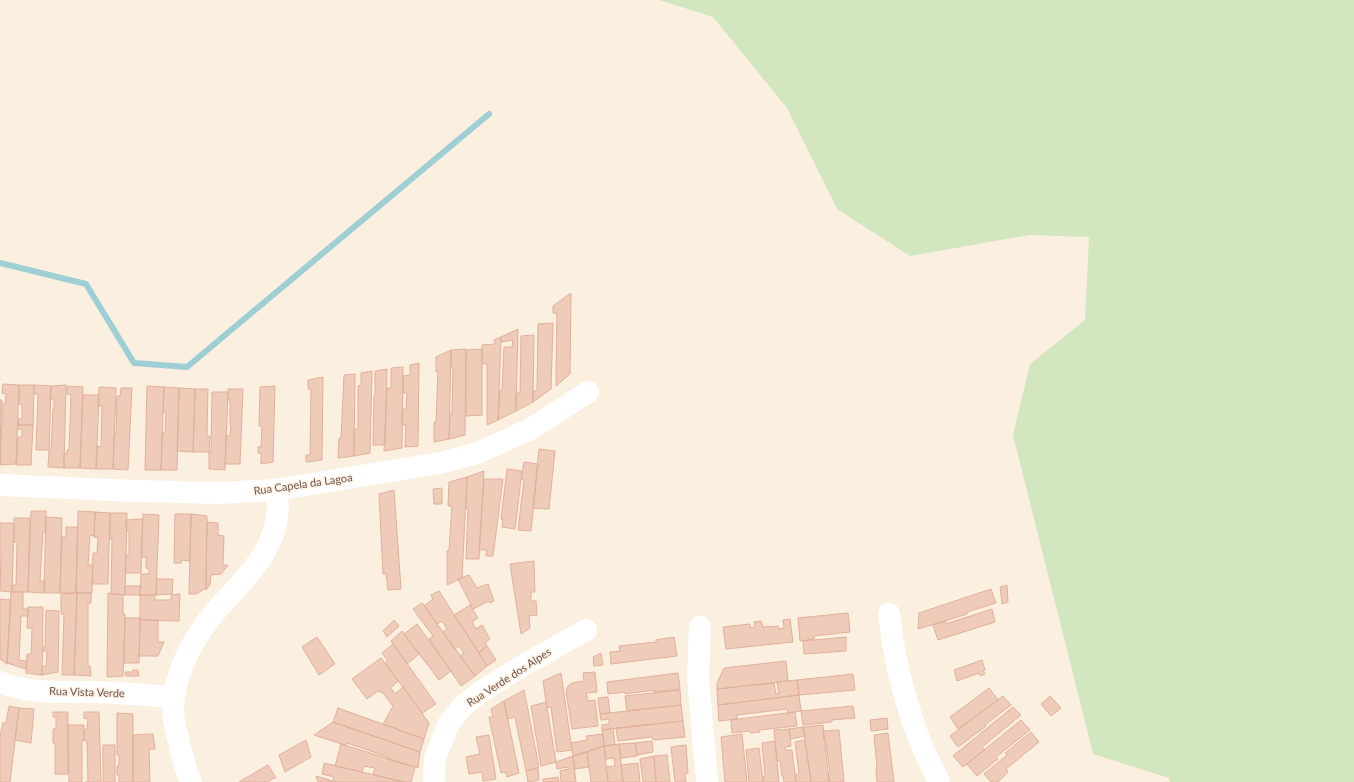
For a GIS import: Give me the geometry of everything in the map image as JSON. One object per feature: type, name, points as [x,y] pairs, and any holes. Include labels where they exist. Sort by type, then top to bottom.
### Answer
[{"type":"street","name":"Rua Capela da Lagoa","points":[[0,485],[127,491],[212,493],[275,490],[440,462],[477,453],[529,430],[588,392]]},
{"type":"street","points":[[191,782],[185,766],[175,727],[173,712],[174,698],[180,674],[190,649],[200,634],[214,614],[248,577],[268,546],[274,533],[277,521],[278,506],[275,490]]},
{"type":"street","points":[[889,614],[898,673],[906,702],[915,729],[939,782]]},
{"type":"street","points":[[700,627],[698,678],[707,782]]},
{"type":"street","name":"Rua Verde dos Alpes","points":[[434,782],[435,758],[449,723],[463,706],[479,693],[522,666],[586,630]]},
{"type":"street","name":"Rua Vista Verde","points":[[0,682],[28,690],[149,694],[174,698]]},
{"type":"green space","points":[[659,0],[1354,0],[1354,782],[1170,782],[1169,778],[1093,754],[1013,435],[1030,364],[1085,320],[1089,237],[1030,235],[910,256],[837,209],[787,108],[713,17]]},
{"type":"building","points":[[571,293],[570,374],[556,386],[557,313],[553,313],[553,306]]},
{"type":"building","points":[[553,323],[551,389],[533,402],[533,391],[537,391],[538,324]]},
{"type":"building","points":[[518,329],[516,411],[498,420],[500,390],[502,390],[504,347],[512,347],[513,340],[501,342],[501,337]]},
{"type":"building","points":[[534,335],[533,402],[516,411],[516,393],[520,393],[521,336]]},
{"type":"building","points":[[501,337],[498,420],[487,425],[487,364],[482,364],[482,345],[495,344],[494,340]]},
{"type":"building","points":[[466,349],[465,435],[449,439],[450,414],[452,414],[453,367],[451,367],[451,350]]},
{"type":"building","points":[[482,349],[482,415],[466,416],[466,350]]},
{"type":"building","points":[[451,350],[449,439],[434,442],[438,371],[436,372],[436,357]]},
{"type":"building","points":[[419,363],[418,446],[405,447],[406,425],[402,425],[402,409],[406,409],[407,393],[403,393],[403,376],[410,375],[410,365]]},
{"type":"building","points":[[403,367],[402,448],[384,451],[387,388],[391,388],[391,368]]},
{"type":"building","points":[[387,369],[385,445],[373,445],[375,371]]},
{"type":"building","points":[[372,371],[370,453],[354,456],[354,429],[358,429],[358,386],[361,385],[361,373]]},
{"type":"building","points":[[355,374],[354,456],[338,458],[339,438],[341,438],[344,375]]},
{"type":"building","points":[[323,377],[322,460],[306,462],[306,455],[310,455],[311,389],[308,389],[308,380]]},
{"type":"building","points":[[3,384],[19,385],[16,464],[0,465],[1,426],[3,426],[3,404],[5,404],[6,394],[2,393]]},
{"type":"building","points":[[19,385],[34,385],[33,425],[18,425],[18,419],[22,419],[22,404],[19,404]]},
{"type":"building","points":[[34,385],[51,386],[49,450],[36,450],[38,394],[34,394]]},
{"type":"building","points":[[66,385],[64,468],[48,467],[49,450],[51,450],[54,409],[54,399],[50,399],[51,386]]},
{"type":"building","points":[[67,386],[83,387],[80,468],[64,468],[64,453],[67,454],[67,450],[69,450],[71,395],[67,394]]},
{"type":"building","points":[[147,386],[164,387],[161,470],[145,470]]},
{"type":"building","points":[[275,386],[273,462],[261,464],[261,453],[258,453],[258,447],[261,447],[262,426],[259,426],[260,387]]},
{"type":"building","points":[[99,387],[116,388],[113,469],[96,469],[97,446],[101,447],[102,406],[98,406]]},
{"type":"building","points":[[164,387],[179,388],[177,470],[161,470],[162,433],[165,433],[166,412],[163,412]]},
{"type":"building","points":[[121,388],[132,388],[128,470],[113,469],[117,396],[120,396]]},
{"type":"building","points":[[179,388],[195,389],[193,452],[177,451]]},
{"type":"building","points":[[195,389],[208,389],[207,436],[210,436],[209,452],[193,452]]},
{"type":"building","points":[[228,389],[243,389],[240,464],[225,464],[226,436],[230,436],[231,426]]},
{"type":"building","points":[[212,392],[228,392],[225,470],[209,469],[209,452],[211,452]]},
{"type":"building","points":[[83,395],[99,395],[96,469],[80,468]]},
{"type":"building","points":[[0,400],[2,400],[0,465]]},
{"type":"building","points":[[18,425],[33,425],[31,465],[16,465],[18,437],[22,437],[22,429],[18,429]]},
{"type":"building","points":[[539,449],[555,451],[549,509],[533,508]]},
{"type":"building","points":[[524,462],[538,464],[531,531],[518,530],[524,480],[521,479]]},
{"type":"building","points":[[507,469],[522,471],[515,529],[502,527],[503,519],[501,519]]},
{"type":"building","points":[[484,471],[479,559],[466,559],[468,509],[466,509],[467,477]]},
{"type":"building","points":[[467,477],[462,578],[447,585],[447,551],[449,550],[452,506],[448,506],[449,482]]},
{"type":"building","points":[[484,479],[503,479],[493,556],[486,556],[487,550],[479,550]]},
{"type":"building","points":[[442,488],[442,504],[434,504],[433,489]]},
{"type":"building","points":[[394,490],[401,589],[388,590],[386,574],[383,574],[379,494]]},
{"type":"building","points":[[31,511],[46,511],[46,532],[43,532],[40,581],[45,581],[44,593],[28,592]]},
{"type":"building","points":[[78,511],[95,512],[94,536],[90,535],[88,565],[93,565],[92,593],[76,593]]},
{"type":"building","points":[[95,512],[110,513],[108,584],[92,584],[93,553],[97,553],[98,537],[94,537]]},
{"type":"building","points":[[110,513],[127,513],[125,595],[111,594],[112,539],[110,539]]},
{"type":"building","points":[[143,514],[159,515],[156,595],[140,595],[141,574],[149,574],[149,569],[146,568],[146,557],[141,557]]},
{"type":"building","points":[[175,514],[191,514],[190,561],[182,560],[181,563],[174,563]]},
{"type":"building","points":[[191,514],[207,516],[206,588],[196,594],[189,594]]},
{"type":"building","points":[[46,517],[62,518],[60,593],[44,593]]},
{"type":"building","points":[[14,518],[30,518],[28,592],[12,592],[12,585],[16,585],[17,543],[14,542]]},
{"type":"building","points":[[143,519],[141,573],[125,573],[126,555],[129,555],[129,531],[126,531],[126,520]]},
{"type":"building","points":[[207,522],[218,523],[218,535],[224,536],[223,565],[228,565],[221,574],[211,575],[210,585],[206,590]]},
{"type":"building","points":[[0,523],[14,523],[12,592],[0,591]]},
{"type":"building","points":[[66,527],[78,527],[76,593],[60,593],[62,537],[66,537]]},
{"type":"building","points":[[534,561],[535,592],[531,592],[531,601],[536,601],[537,615],[529,616],[530,628],[521,634],[510,564]]},
{"type":"building","points":[[469,575],[477,588],[488,584],[494,601],[490,603],[489,601],[473,609],[458,579]]},
{"type":"building","points":[[157,579],[173,579],[172,594],[156,595]]},
{"type":"building","points":[[1007,585],[1008,602],[1002,604],[1000,587]]},
{"type":"building","points":[[125,586],[140,586],[140,595],[125,595]]},
{"type":"building","points":[[991,589],[996,603],[967,612],[967,614],[918,629],[919,613]]},
{"type":"building","points":[[439,591],[487,666],[475,676],[460,656],[464,653],[459,646],[455,649],[443,632],[447,629],[442,621],[437,624],[424,606],[433,599],[431,595]]},
{"type":"building","points":[[11,592],[23,592],[23,609],[28,609],[28,616],[21,616],[19,660],[27,661],[26,669],[7,663]]},
{"type":"building","points":[[77,593],[91,593],[91,603],[88,603],[88,666],[90,666],[91,676],[74,675]]},
{"type":"building","points":[[77,593],[74,675],[62,675],[64,614],[61,614],[61,594]]},
{"type":"building","points":[[108,593],[123,595],[123,614],[125,614],[125,618],[123,676],[107,677]]},
{"type":"building","points":[[180,594],[179,621],[140,620],[140,595],[155,595],[155,600],[171,600],[171,595]]},
{"type":"building","points":[[0,599],[11,600],[7,664],[0,659]]},
{"type":"building","points":[[422,603],[475,676],[461,686],[429,639],[433,636],[413,609]]},
{"type":"building","points":[[470,605],[478,618],[472,622],[476,629],[482,625],[490,639],[485,643],[487,646],[479,653],[454,615]]},
{"type":"building","points":[[28,607],[43,607],[42,675],[26,673],[27,654],[31,654],[32,628],[27,628]]},
{"type":"building","points":[[992,609],[995,622],[938,640],[933,625],[946,621],[946,624]]},
{"type":"building","points":[[46,610],[59,611],[58,672],[42,675],[42,666],[46,666],[47,651],[43,651],[43,647],[45,647]]},
{"type":"building","points":[[848,613],[850,632],[814,636],[814,639],[800,641],[798,618]]},
{"type":"building","points":[[125,618],[140,618],[139,663],[124,663]]},
{"type":"building","points":[[790,619],[793,642],[726,649],[723,627],[750,624],[750,628],[755,627],[754,622],[761,621],[763,627],[778,626],[779,629],[784,628],[783,620]]},
{"type":"building","points":[[140,620],[158,620],[158,642],[164,642],[158,656],[139,656]]},
{"type":"building","points":[[394,620],[399,626],[387,637],[383,631]]},
{"type":"building","points":[[417,624],[451,671],[439,680],[404,634]]},
{"type":"building","points":[[402,631],[419,654],[407,664],[391,641]]},
{"type":"building","points":[[317,637],[335,664],[319,675],[302,647]]},
{"type":"building","points":[[674,637],[677,656],[611,664],[610,652],[620,651],[619,646],[656,642],[656,640]]},
{"type":"building","points":[[846,637],[846,651],[804,654],[803,641]]},
{"type":"building","points":[[393,644],[436,704],[422,713],[385,663],[388,661],[382,653]]},
{"type":"building","points":[[487,646],[496,660],[487,666],[479,653]]},
{"type":"building","points":[[601,653],[603,665],[594,666],[593,657]]},
{"type":"building","points":[[381,658],[398,681],[391,688],[395,694],[403,687],[429,723],[424,739],[383,724],[393,706],[383,693],[378,691],[367,699],[352,679]]},
{"type":"building","points":[[982,660],[985,670],[983,671],[985,674],[980,676],[979,673],[957,681],[954,670]]},
{"type":"building","points":[[786,661],[788,681],[717,689],[717,683],[724,668]]},
{"type":"building","points":[[133,670],[138,670],[139,676],[126,676],[125,672],[132,672]]},
{"type":"building","points":[[595,672],[597,692],[586,693],[588,701],[595,700],[598,726],[572,729],[566,691],[568,686],[572,683],[584,681],[583,673]]},
{"type":"building","points":[[561,673],[572,750],[557,752],[551,707],[547,708],[543,681]]},
{"type":"building","points":[[678,673],[680,689],[608,694],[607,682]]},
{"type":"building","points":[[853,674],[855,690],[799,695],[797,680]]},
{"type":"building","points":[[797,680],[799,695],[718,705],[717,689],[774,683],[776,694],[779,694],[777,682]]},
{"type":"building","points":[[989,688],[998,700],[958,729],[950,717]]},
{"type":"building","points":[[524,690],[539,767],[526,771],[515,717],[507,719],[504,701]]},
{"type":"building","points":[[680,690],[681,705],[627,711],[625,696]]},
{"type":"building","points":[[799,695],[801,711],[788,713],[787,709],[737,715],[737,719],[719,721],[718,705]]},
{"type":"building","points":[[1003,696],[1011,705],[958,747],[950,736]]},
{"type":"building","points":[[1050,696],[1061,708],[1051,716],[1041,704]]},
{"type":"building","points":[[608,697],[610,713],[600,714],[598,698]]},
{"type":"building","points":[[504,701],[519,773],[507,777],[506,772],[501,773],[489,717],[493,717],[491,709]]},
{"type":"building","points":[[546,702],[556,762],[541,766],[531,706]]},
{"type":"building","points":[[681,705],[683,721],[602,730],[602,725],[609,724],[609,719],[601,720],[600,714]]},
{"type":"building","points":[[9,706],[19,708],[10,782],[0,782],[0,736],[3,723],[6,723]]},
{"type":"building","points":[[853,706],[855,718],[803,725],[801,711]]},
{"type":"building","points":[[1013,707],[1021,715],[982,747],[985,750],[963,767],[953,756]]},
{"type":"building","points":[[19,708],[34,709],[31,743],[15,740]]},
{"type":"building","points":[[338,708],[424,739],[420,752],[333,722]]},
{"type":"building","points":[[53,712],[68,712],[68,774],[55,774],[55,743],[53,743],[53,729],[56,729],[56,717],[53,717]]},
{"type":"building","points":[[84,712],[99,712],[101,782],[88,782],[87,741],[84,741],[84,730],[87,729],[88,719],[84,718]]},
{"type":"building","points":[[795,712],[797,726],[759,730],[760,732],[751,733],[750,731],[732,733],[731,720]]},
{"type":"building","points":[[117,713],[133,714],[133,782],[119,782],[119,775],[117,775],[119,755],[117,755]]},
{"type":"building","points":[[887,718],[888,729],[871,731],[870,720]]},
{"type":"building","points":[[1021,720],[1030,730],[996,757],[998,759],[977,776],[967,764]]},
{"type":"building","points":[[683,721],[685,737],[653,740],[652,737],[618,741],[616,728]]},
{"type":"building","points":[[333,722],[420,752],[418,768],[387,759],[388,757],[347,743],[345,745],[314,735]]},
{"type":"building","points":[[68,725],[84,725],[84,740],[82,740],[82,782],[69,782]]},
{"type":"building","points":[[823,725],[829,782],[811,782],[803,727]]},
{"type":"building","points":[[803,727],[805,736],[791,739],[789,729]]},
{"type":"building","points":[[613,728],[615,745],[604,746],[602,730]]},
{"type":"building","points":[[789,729],[791,746],[785,747],[785,750],[792,750],[796,782],[784,782],[780,761],[777,761],[774,730]]},
{"type":"building","points":[[839,730],[844,782],[829,782],[828,774],[830,774],[826,741],[824,741],[823,731]]},
{"type":"building","points":[[1031,732],[1039,742],[1006,769],[1008,772],[998,782],[991,782],[984,774],[1007,755],[1005,753]]},
{"type":"building","points":[[888,733],[894,782],[877,782],[874,735]]},
{"type":"building","points":[[153,734],[155,749],[149,749],[150,782],[133,782],[133,735]]},
{"type":"building","points":[[603,734],[604,746],[573,756],[571,743],[587,740],[586,736]]},
{"type":"building","points":[[742,734],[747,782],[725,782],[721,737]]},
{"type":"building","points":[[489,735],[496,779],[483,781],[482,772],[469,774],[466,757],[480,754],[476,737]]},
{"type":"building","points":[[306,740],[311,757],[285,772],[279,755]]},
{"type":"building","points":[[805,740],[811,782],[796,782],[795,775],[799,774],[795,742]]},
{"type":"building","points":[[652,741],[653,752],[637,755],[635,743]]},
{"type":"building","points":[[775,741],[779,782],[763,782],[763,777],[765,776],[762,743]]},
{"type":"building","points":[[635,743],[637,756],[621,758],[619,744]]},
{"type":"building","points":[[341,744],[415,767],[411,782],[404,782],[373,775],[375,768],[364,766],[362,772],[335,766]]},
{"type":"building","points":[[619,744],[623,782],[608,782],[606,767],[615,766],[614,758],[606,759],[604,746]]},
{"type":"building","points":[[103,745],[115,745],[115,782],[103,782]]},
{"type":"building","points":[[686,745],[688,773],[685,774],[686,782],[675,782],[671,747]]},
{"type":"building","points":[[604,746],[608,782],[591,782],[587,752]]},
{"type":"building","points":[[759,748],[763,782],[749,782],[746,750]]},
{"type":"building","points":[[587,752],[589,767],[575,769],[573,756]]},
{"type":"building","points":[[667,755],[670,782],[656,782],[654,756]]},
{"type":"building","points":[[573,756],[576,782],[561,782],[560,771],[569,769],[568,767],[557,769],[556,762]]},
{"type":"building","points":[[654,756],[656,782],[643,782],[640,759]]},
{"type":"building","points":[[324,763],[404,782],[333,781],[334,777],[322,774]]},
{"type":"building","points":[[638,763],[640,782],[623,782],[621,765]]},
{"type":"building","points":[[268,765],[276,778],[268,782],[239,782]]},
{"type":"building","points":[[538,768],[539,780],[528,782],[526,771]]},
{"type":"building","points":[[316,776],[333,781],[333,782],[318,782]]},
{"type":"building","points":[[558,777],[559,782],[543,782],[543,779]]},
{"type":"waterway","points":[[0,263],[86,284],[134,363],[187,367],[489,114]]}]
